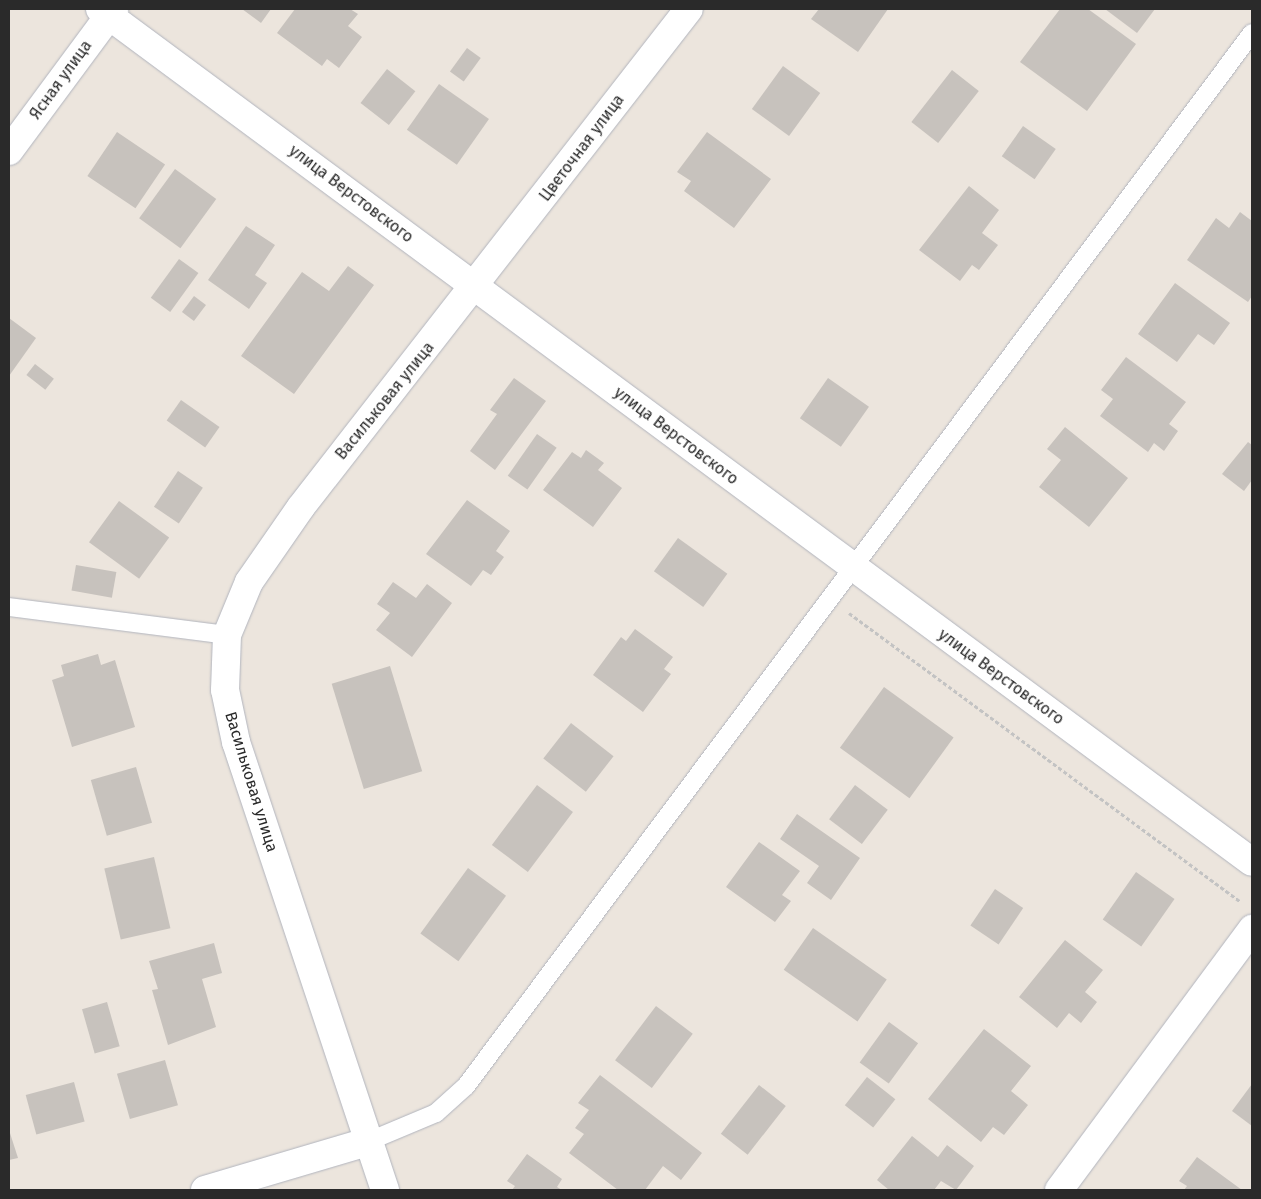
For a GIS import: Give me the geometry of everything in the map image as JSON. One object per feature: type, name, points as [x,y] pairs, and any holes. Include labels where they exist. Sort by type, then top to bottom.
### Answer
[{"type":"street","name":"Цветочная улица","points":[[475,288],[689,9]]},
{"type":"street","name":"улица Верстовского","points":[[107,11],[475,288],[1252,862]]},
{"type":"street","name":"Ясная улица","points":[[9,151],[107,11]]},
{"type":"street","name":"Васильковая улица","points":[[385,1190],[236,742],[225,690],[227,635],[249,582],[301,507],[475,288]]},
{"type":"street","points":[[1059,1190],[1248,917]]},
{"type":"street","points":[[205,1190],[368,1142]]},
{"type":"lane","points":[[368,1142],[436,1113],[466,1086],[829,598],[850,566],[1252,33]]},
{"type":"lane","points":[[9,607],[227,635]]},
{"type":"path","points":[[829,598],[1248,917]]},
{"type":"building","points":[[242,9],[271,9],[261,23]]},
{"type":"building","points":[[295,9],[350,9],[358,14],[348,26],[362,37],[339,68],[327,59],[322,66],[277,33]]},
{"type":"building","points":[[819,9],[888,9],[858,52],[811,19]]},
{"type":"building","points":[[1060,9],[1088,9],[1136,44],[1087,111],[1020,62]]},
{"type":"building","points":[[1105,9],[1155,9],[1137,33]]},
{"type":"building","points":[[467,48],[481,58],[464,81],[450,71]]},
{"type":"building","points":[[783,66],[820,93],[789,136],[752,109]]},
{"type":"building","points":[[387,69],[415,91],[389,125],[361,103]]},
{"type":"building","points":[[952,70],[979,91],[938,143],[911,122]]},
{"type":"building","points":[[439,84],[489,119],[457,165],[407,130]]},
{"type":"building","points":[[1023,126],[1056,149],[1035,179],[1002,156]]},
{"type":"building","points":[[117,132],[165,164],[135,208],[87,176]]},
{"type":"building","points":[[707,132],[771,179],[734,228],[684,191],[691,181],[677,172]]},
{"type":"building","points":[[175,169],[216,199],[180,248],[139,218]]},
{"type":"building","points":[[969,186],[999,210],[982,233],[998,245],[979,270],[972,265],[960,281],[919,250]]},
{"type":"building","points":[[1240,212],[1252,221],[1252,296],[1248,302],[1187,260],[1216,218],[1229,228]]},
{"type":"building","points":[[246,226],[275,245],[255,275],[267,283],[249,309],[208,280]]},
{"type":"building","points":[[179,259],[198,273],[170,312],[151,298]]},
{"type":"building","points":[[348,266],[374,285],[294,394],[241,356],[302,272],[329,291]]},
{"type":"building","points":[[1175,283],[1230,323],[1214,345],[1198,334],[1177,362],[1138,334]]},
{"type":"building","points":[[194,296],[206,305],[194,321],[182,312]]},
{"type":"building","points":[[9,318],[36,338],[9,376]]},
{"type":"building","points":[[1126,357],[1186,402],[1169,424],[1178,431],[1164,451],[1154,443],[1148,452],[1100,416],[1113,399],[1101,390]]},
{"type":"building","points":[[35,364],[54,379],[45,390],[26,375]]},
{"type":"building","points":[[514,378],[546,401],[495,470],[470,451],[497,414],[490,410]]},
{"type":"building","points":[[828,378],[869,407],[841,447],[800,418]]},
{"type":"building","points":[[181,400],[220,427],[205,447],[167,420]]},
{"type":"building","points":[[1065,427],[1128,478],[1089,527],[1039,487],[1061,460],[1047,449]]},
{"type":"building","points":[[537,434],[557,448],[527,490],[508,476]]},
{"type":"building","points":[[1248,442],[1252,445],[1252,480],[1244,491],[1222,474]]},
{"type":"building","points":[[586,450],[604,463],[598,470],[622,488],[593,527],[543,490],[572,452],[581,458]]},
{"type":"building","points":[[178,471],[203,488],[179,523],[154,507]]},
{"type":"building","points":[[467,500],[510,531],[496,551],[504,557],[491,575],[483,570],[471,586],[426,554]]},
{"type":"building","points":[[119,501],[169,537],[139,579],[89,542]]},
{"type":"building","points":[[678,538],[727,574],[703,607],[654,571]]},
{"type":"building","points":[[76,565],[116,572],[112,598],[71,591]]},
{"type":"building","points":[[393,582],[416,598],[427,584],[452,603],[412,657],[376,630],[390,613],[377,604]]},
{"type":"building","points":[[635,629],[673,657],[664,669],[671,674],[643,712],[593,675],[621,637],[626,641]]},
{"type":"building","points":[[98,654],[101,665],[115,660],[135,727],[72,747],[52,680],[64,676],[61,665]]},
{"type":"building","points":[[390,666],[422,771],[364,789],[332,684]]},
{"type":"building","points":[[884,687],[954,738],[909,798],[840,748]]},
{"type":"building","points":[[571,723],[614,756],[586,792],[543,758]]},
{"type":"building","points":[[136,767],[152,823],[107,836],[91,780]]},
{"type":"building","points":[[537,785],[573,812],[528,872],[492,845]]},
{"type":"building","points":[[855,785],[888,810],[862,844],[829,819]]},
{"type":"building","points":[[797,814],[860,858],[831,900],[807,883],[819,866],[780,839]]},
{"type":"building","points":[[759,842],[800,871],[782,895],[791,901],[775,922],[726,887]]},
{"type":"building","points":[[154,857],[170,928],[121,940],[104,868]]},
{"type":"building","points":[[468,868],[506,896],[458,961],[420,934]]},
{"type":"building","points":[[1136,872],[1175,899],[1141,946],[1103,920]]},
{"type":"building","points":[[995,889],[1023,908],[999,944],[970,925]]},
{"type":"building","points":[[813,928],[887,980],[857,1021],[784,970]]},
{"type":"building","points":[[1065,940],[1103,970],[1085,992],[1097,1002],[1081,1023],[1069,1013],[1057,1028],[1019,997]]},
{"type":"building","points":[[214,943],[222,973],[202,979],[216,1027],[168,1045],[152,990],[158,989],[149,961]]},
{"type":"building","points":[[107,1002],[120,1046],[95,1053],[82,1009]]},
{"type":"building","points":[[656,1006],[693,1034],[652,1088],[615,1060]]},
{"type":"building","points":[[889,1022],[918,1043],[889,1084],[860,1062]]},
{"type":"building","points":[[984,1029],[1031,1066],[1011,1091],[1028,1105],[1004,1135],[993,1127],[981,1142],[928,1099]]},
{"type":"building","points":[[165,1060],[178,1105],[130,1119],[117,1074]]},
{"type":"building","points":[[600,1075],[702,1153],[681,1180],[663,1166],[645,1190],[618,1190],[569,1153],[584,1134],[575,1128],[589,1110],[578,1103]]},
{"type":"building","points":[[867,1077],[895,1099],[873,1128],[845,1105]]},
{"type":"building","points":[[74,1082],[85,1122],[36,1135],[26,1095]]},
{"type":"building","points":[[1252,1084],[1252,1126],[1232,1111]]},
{"type":"building","points":[[759,1085],[786,1106],[748,1155],[721,1134]]},
{"type":"building","points":[[9,1130],[18,1158],[9,1160]]},
{"type":"building","points":[[912,1136],[938,1157],[947,1145],[974,1166],[956,1190],[941,1181],[934,1190],[889,1190],[877,1180]]},
{"type":"building","points":[[527,1154],[562,1179],[557,1187],[562,1190],[512,1190],[515,1186],[507,1181]]},
{"type":"building","points":[[1197,1157],[1242,1190],[1184,1190],[1187,1186],[1179,1181]]}]
